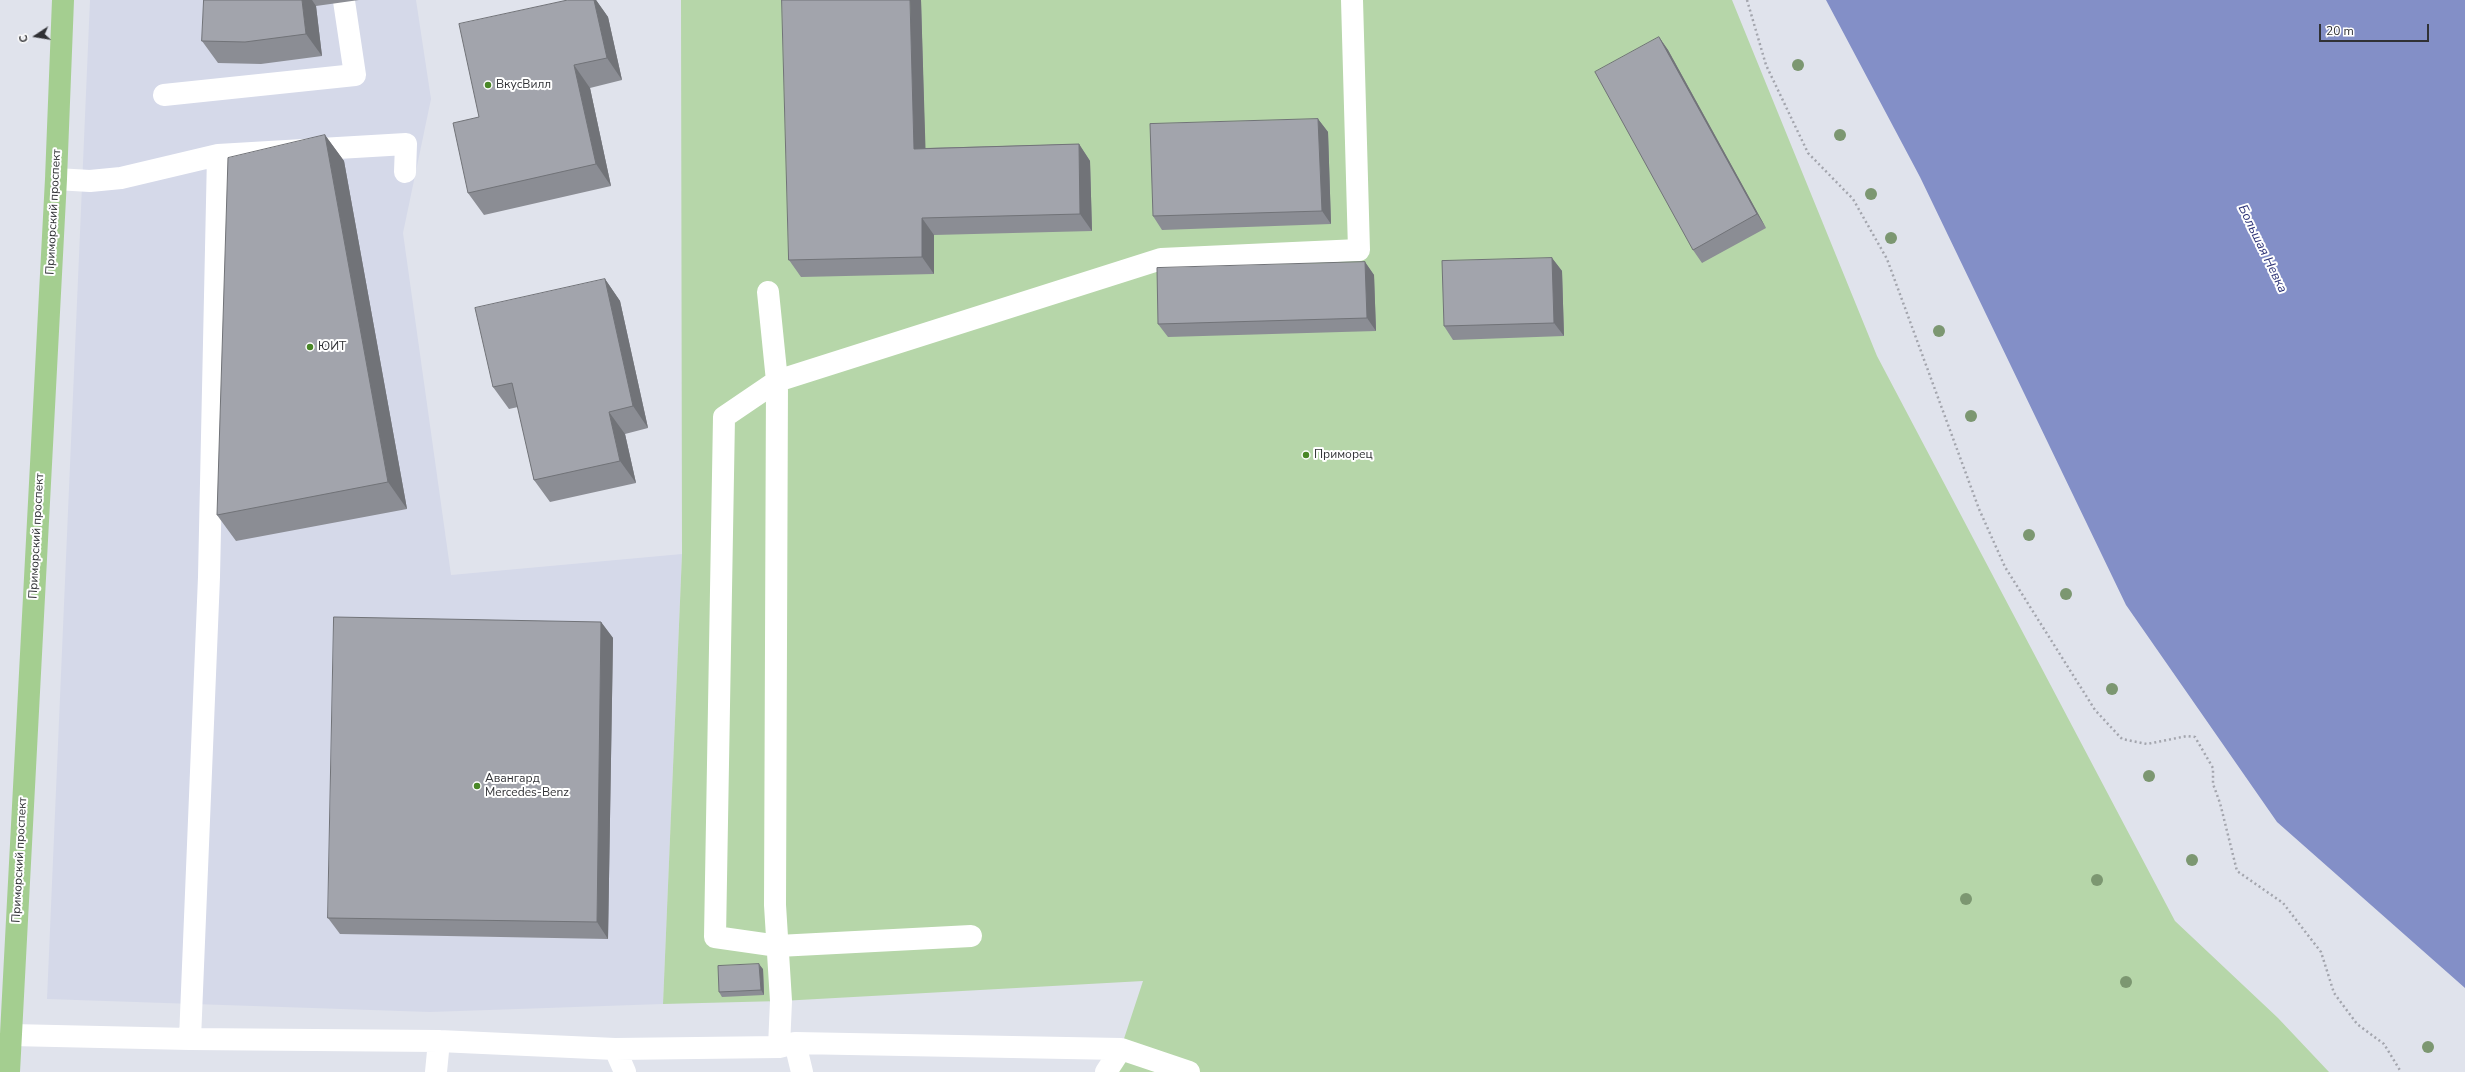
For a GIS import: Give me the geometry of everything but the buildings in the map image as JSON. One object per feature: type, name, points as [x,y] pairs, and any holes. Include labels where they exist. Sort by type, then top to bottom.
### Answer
[{"type":"main road","name":"Приморский проспект","points":[[9,1072],[56,179],[63,0]]},
{"type":"street","points":[[971,936],[778,946],[715,937],[724,417],[777,381],[1161,259],[1358,250],[1352,0]]},
{"type":"street","points":[[164,95],[355,75],[344,1]]},
{"type":"street","points":[[56,179],[90,181],[121,178],[218,155],[406,144],[405,172]]},
{"type":"street","points":[[190,1039],[209,577],[218,155]]},
{"type":"street","points":[[768,292],[777,381],[776,905],[781,1001],[787,1045],[802,1072]]},
{"type":"street","points":[[11,1035],[190,1039],[439,1041],[615,1049],[787,1045],[1121,1049],[1189,1072]]},
{"type":"street","points":[[436,1072],[439,1041]]},
{"type":"street","points":[[615,1049],[625,1072]]},
{"type":"street","points":[[1106,1072],[1121,1049]]},
{"type":"path","points":[[1747,0],[1766,65],[1808,153],[1853,199],[1887,260],[1979,509],[2005,567],[2091,704],[2122,739],[2146,744],[2187,736],[2195,737],[2213,768],[2213,784],[2220,803],[2237,871],[2283,903],[2321,952],[2334,993],[2356,1024],[2384,1044],[2400,1072]]},
{"type":"shaded area","points":[[90,0],[416,0],[431,99],[403,233],[451,575],[682,554],[663,1004],[430,1012],[47,999]]},
{"type":"green space","name":"Приморец","points":[[681,0],[1732,0],[1877,356],[2175,921],[2278,1018],[2329,1072],[1113,1072],[1143,981],[781,1001],[663,1004],[682,554]]},
{"type":"water","name":"Большая Невка","points":[[1826,0],[2465,0],[2465,988],[2277,822],[2126,605],[1920,177]]},
{"type":"place","name":"ВкусВилл","points":[[488,85]]},
{"type":"place","name":"ЮИТ","points":[[310,347]]},
{"type":"place","name":"Приморец","points":[[1306,455]]},
{"type":"place","name":"Авангард Mercedes-Benz","points":[[477,786]]}]
